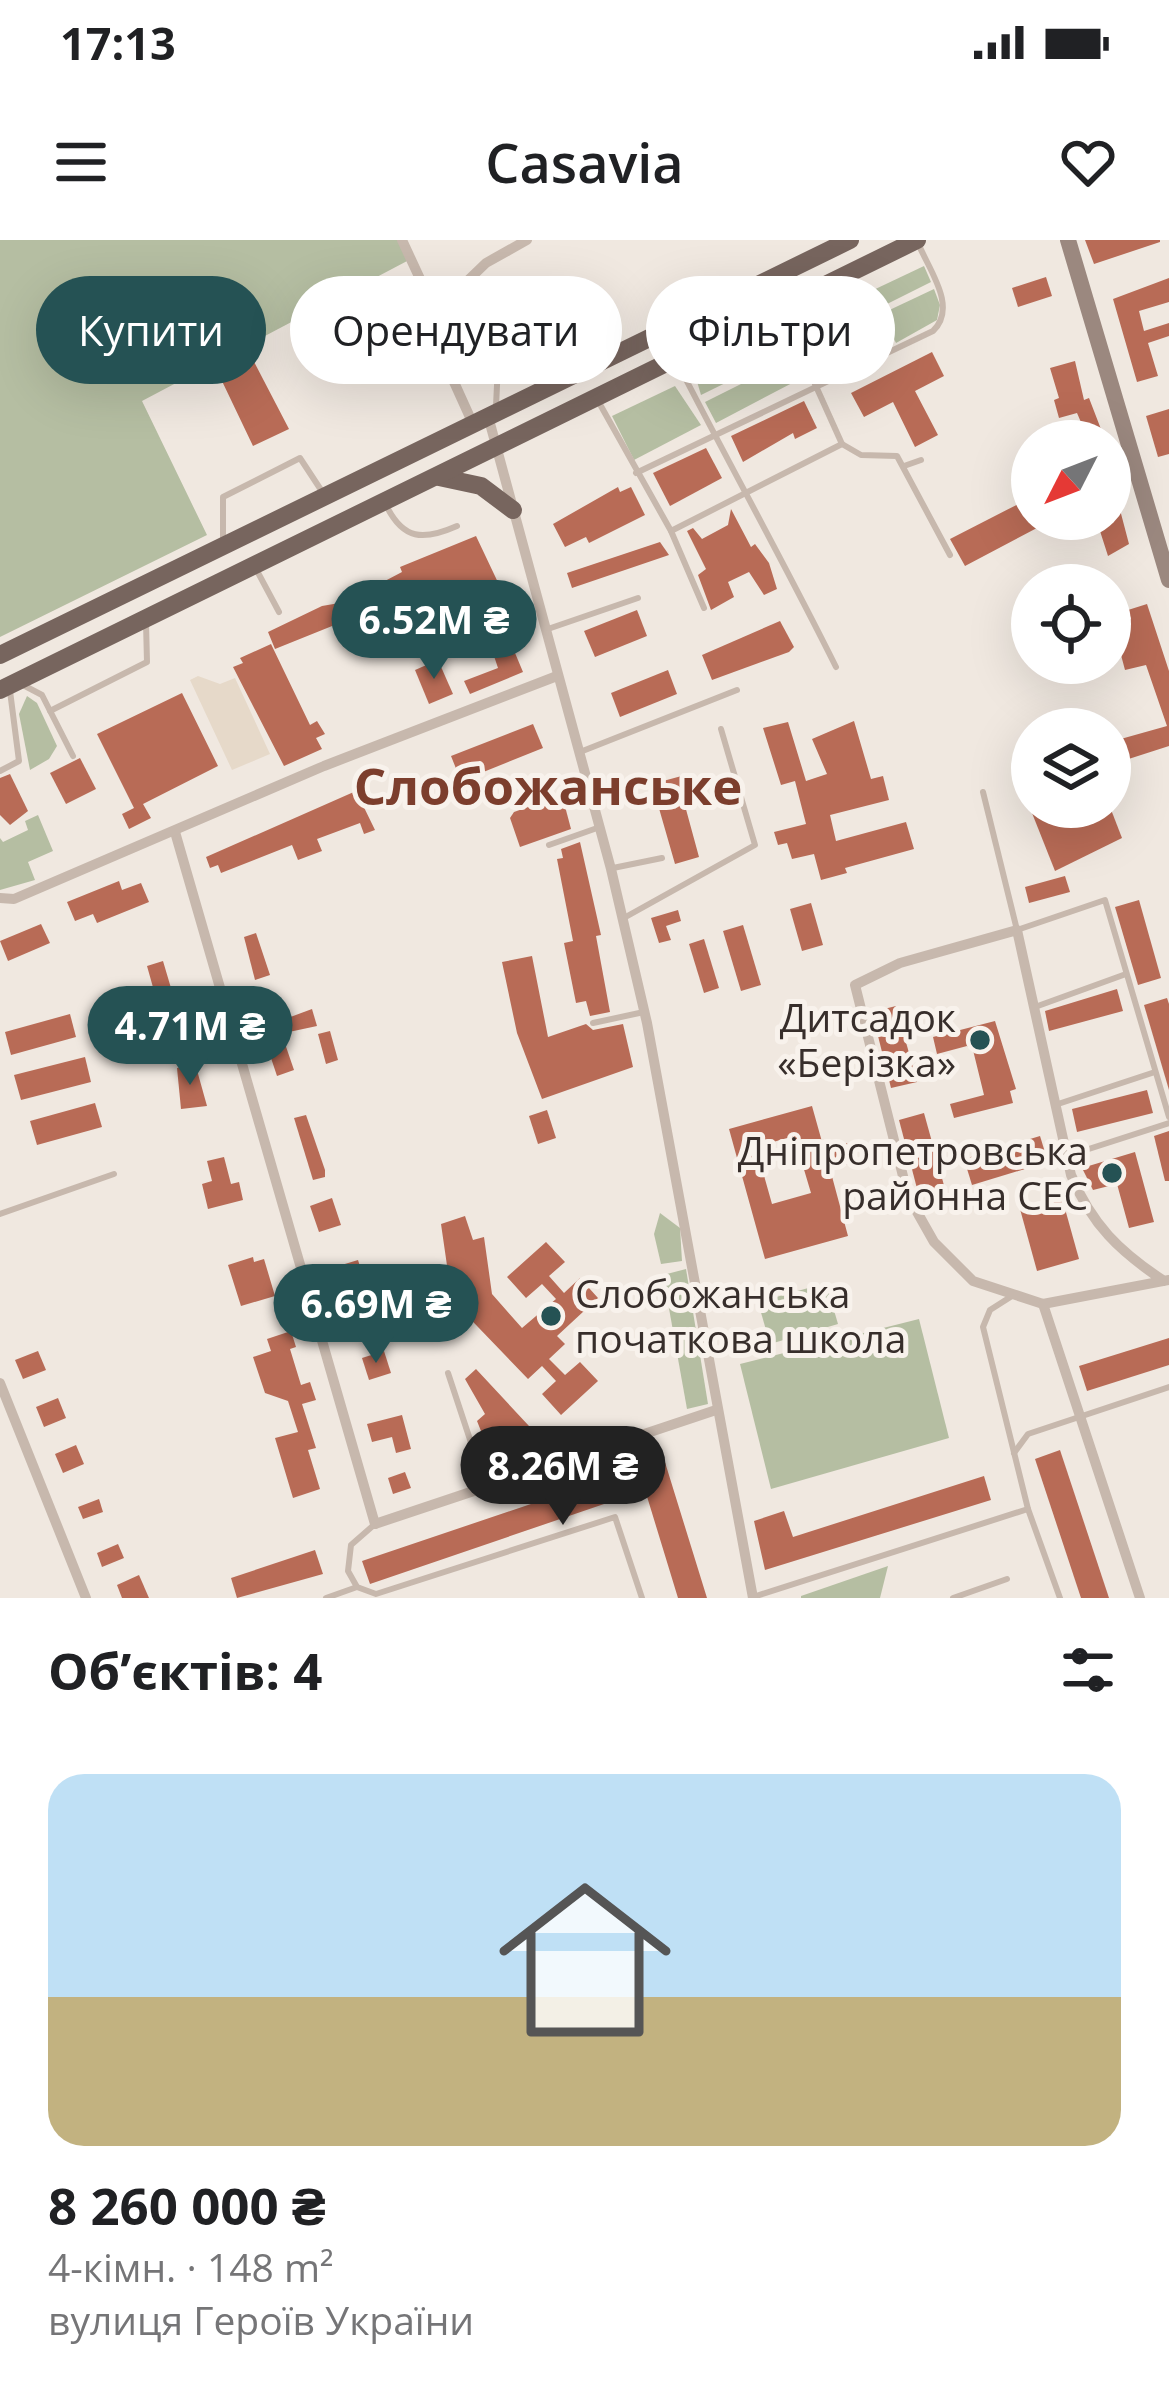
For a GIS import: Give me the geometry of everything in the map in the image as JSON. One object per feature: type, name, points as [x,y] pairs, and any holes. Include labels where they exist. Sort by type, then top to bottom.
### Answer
[{"type":"main road","points":[[622,350],[850,240]]},
{"type":"main road","points":[[844,276],[917,240]]},
{"type":"main road","points":[[1068,240],[1169,580]]},
{"type":"main road","points":[[5,688],[646,374]]},
{"type":"main road","points":[[0,655],[554,384]]},
{"type":"main road","points":[[434,477],[481,485],[513,510]]},
{"type":"street","points":[[402,240],[418,276]]},
{"type":"street","points":[[472,276],[527,240]]},
{"type":"street","points":[[456,384],[485,418],[496,446],[611,868],[644,1012],[753,1597]]},
{"type":"street","points":[[5,901],[324,766],[557,676]]},
{"type":"street","points":[[175,832],[375,1524],[487,1491],[716,1410]]},
{"type":"street","points":[[1017,930],[1064,1157],[1087,1213],[1118,1250],[1166,1281],[1043,1304],[974,1281],[934,1242],[908,1196],[855,985],[900,963],[1017,930]]},
{"type":"street","points":[[1130,1287],[1135,1262]]},
{"type":"street","points":[[1043,1304],[1140,1598]]},
{"type":"street","points":[[1,1389],[86,1598]]},
{"type":"lane","points":[[895,348],[939,325],[945,307],[917,240]]},
{"type":"lane","points":[[485,418],[491,384]]},
{"type":"lane","points":[[687,384],[711,433],[749,490],[836,667]]},
{"type":"lane","points":[[636,473],[815,384],[842,444],[861,455],[897,456],[950,555]]},
{"type":"lane","points":[[597,398],[671,530],[704,608]]},
{"type":"lane","points":[[671,530],[842,444]]},
{"type":"lane","points":[[223,546],[223,497],[300,458],[325,496]]},
{"type":"lane","points":[[904,466],[921,460]]},
{"type":"lane","points":[[384,502],[396,525],[411,535],[428,539],[457,526]]},
{"type":"lane","points":[[254,566],[279,612]]},
{"type":"lane","points":[[545,631],[638,598]]},
{"type":"lane","points":[[50,711],[147,662],[146,620]]},
{"type":"lane","points":[[0,771],[19,761],[5,688],[32,687],[73,756]]},
{"type":"lane","points":[[580,752],[737,690]]},
{"type":"lane","points":[[622,919],[755,845],[721,729]]},
{"type":"lane","points":[[983,792],[1017,930],[1105,900],[1169,1120],[1064,1157]]},
{"type":"lane","points":[[549,845],[600,827]]},
{"type":"lane","points":[[611,868],[662,858]]},
{"type":"lane","points":[[1035,1006],[1126,974]]},
{"type":"lane","points":[[592,1023],[644,1012]]},
{"type":"lane","points":[[1054,1105],[1156,1072]]},
{"type":"lane","points":[[0,1214],[114,1174]]},
{"type":"lane","points":[[1012,1296],[990,1310],[983,1328],[1028,1509],[1060,1598]]},
{"type":"lane","points":[[448,1372],[487,1491]]},
{"type":"lane","points":[[1014,1453],[1028,1435],[1169,1387]]},
{"type":"lane","points":[[753,1597],[1028,1509]]},
{"type":"lane","points":[[326,1598],[357,1587],[376,1594],[615,1517],[642,1598]]},
{"type":"lane","points":[[357,1587],[348,1571],[351,1545],[375,1524]]},
{"type":"lane","points":[[953,1598],[1007,1579]]},
{"type":"green space","points":[[0,240],[399,240],[409,260],[379,276],[290,276],[290,323],[266,336],[266,276],[36,276],[36,384],[174,384],[142,401],[207,535],[0,637]]},
{"type":"green space","points":[[924,266],[931,282],[895,300],[895,280]]},
{"type":"green space","points":[[934,289],[940,305],[937,320],[896,343],[895,307]]},
{"type":"green space","points":[[698,384],[723,384],[701,395]]},
{"type":"green space","points":[[741,384],[790,384],[716,423],[705,402]]},
{"type":"green space","points":[[675,386],[701,425],[634,460],[612,416]]},
{"type":"green space","points":[[27,696],[37,703],[57,746],[49,759],[30,770],[19,714]]},
{"type":"green space","points":[[38,815],[53,851],[28,862],[35,880],[0,890],[0,838],[3,842],[28,830],[25,821]]},
{"type":"green space","points":[[660,1213],[680,1228],[682,1261],[661,1264],[654,1234]]},
{"type":"green space","points":[[686,1269],[708,1404],[687,1409],[663,1275]]},
{"type":"green space","points":[[826,1283],[838,1324],[770,1344],[758,1302]]},
{"type":"green space","points":[[919,1319],[949,1438],[771,1489],[740,1364]]},
{"type":"green space","points":[[888,1566],[880,1598],[801,1598],[801,1596]]},
{"type":"shaded area","points":[[198,676],[220,684],[235,678],[270,754],[232,770],[190,680]]},
{"type":"building","points":[[1085,240],[1160,240],[1160,242],[1094,264]]},
{"type":"building","points":[[1046,277],[1052,296],[1018,307],[1012,288]]},
{"type":"building","points":[[1169,278],[1169,302],[1139,311],[1144,331],[1169,323],[1169,336],[1148,343],[1158,376],[1137,382],[1113,299]]},
{"type":"building","points":[[932,352],[944,376],[915,391],[938,435],[915,447],[893,402],[864,417],[851,393],[869,384],[895,384],[895,371]]},
{"type":"building","points":[[1075,361],[1084,400],[1089,398],[1097,420],[1080,420],[1077,413],[1059,418],[1050,368]]},
{"type":"building","points":[[223,384],[266,384],[289,429],[253,446]]},
{"type":"building","points":[[804,401],[817,428],[795,439],[793,433],[743,462],[731,436]]},
{"type":"building","points":[[1169,409],[1169,454],[1158,457],[1146,416]]},
{"type":"building","points":[[706,448],[722,478],[670,506],[653,473]]},
{"type":"building","points":[[618,487],[620,492],[631,487],[645,515],[589,543],[586,537],[565,547],[553,524]]},
{"type":"building","points":[[1011,508],[1014,540],[965,566],[950,539]]},
{"type":"building","points":[[731,509],[751,547],[755,544],[769,563],[777,589],[764,595],[749,572],[728,582],[734,597],[711,610],[698,575],[706,569],[687,531],[693,528],[702,539],[728,525]]},
{"type":"building","points":[[476,536],[503,593],[509,592],[513,602],[497,610],[523,672],[470,694],[464,681],[498,668],[489,641],[496,638],[486,615],[463,625],[447,594],[368,636],[360,635],[352,618],[275,649],[268,632],[322,606],[345,602],[402,572],[400,567]]},
{"type":"building","points":[[1103,540],[1128,540],[1129,544],[1108,556]]},
{"type":"building","points":[[660,542],[669,555],[572,588],[567,573]]},
{"type":"building","points":[[1147,604],[1169,671],[1169,746],[1131,758],[1131,736],[1167,726],[1146,665],[1131,669],[1131,609]]},
{"type":"building","points":[[637,610],[647,636],[595,657],[584,631]]},
{"type":"building","points":[[780,621],[794,647],[789,652],[712,680],[702,655]]},
{"type":"building","points":[[271,644],[310,725],[317,721],[325,734],[316,738],[322,749],[284,766],[233,667],[243,663],[240,658]]},
{"type":"building","points":[[438,660],[453,694],[429,704],[415,670]]},
{"type":"building","points":[[668,670],[677,694],[620,717],[611,693]]},
{"type":"building","points":[[182,693],[218,766],[143,804],[151,818],[129,829],[122,814],[134,808],[97,734]]},
{"type":"building","points":[[854,721],[871,779],[883,776],[889,800],[830,815],[836,841],[906,822],[914,849],[845,868],[847,873],[821,880],[814,854],[792,859],[787,843],[778,845],[774,832],[806,824],[795,781],[781,785],[763,728],[788,722],[806,781],[827,774],[812,739]]},
{"type":"building","points":[[533,724],[543,748],[461,781],[451,756]]},
{"type":"building","points":[[80,758],[96,789],[66,804],[50,773]]},
{"type":"building","points":[[10,774],[28,811],[10,825],[0,815],[0,778]]},
{"type":"building","points":[[689,774],[696,798],[684,802],[699,857],[675,864],[652,784]]},
{"type":"building","points":[[356,791],[375,830],[364,834],[360,823],[317,839],[322,851],[298,860],[292,845],[221,873],[218,865],[210,868],[206,857]]},
{"type":"building","points":[[562,795],[571,829],[520,847],[510,818],[514,812]]},
{"type":"building","points":[[1038,828],[1118,828],[1122,838],[1055,871]]},
{"type":"building","points":[[580,842],[601,935],[596,936],[610,1012],[590,1016],[586,1001],[576,1003],[564,943],[573,941],[557,859],[563,858],[561,849]]},
{"type":"building","points":[[1065,876],[1070,892],[1029,903],[1025,887]]},
{"type":"building","points":[[119,881],[122,890],[141,883],[149,902],[97,923],[93,914],[75,921],[67,902]]},
{"type":"building","points":[[1139,900],[1161,978],[1138,985],[1115,907]]},
{"type":"building","points":[[811,903],[823,945],[802,951],[790,909]]},
{"type":"building","points":[[678,910],[681,921],[666,926],[671,940],[659,943],[651,918]]},
{"type":"building","points":[[41,924],[50,943],[8,961],[0,941]]},
{"type":"building","points":[[743,925],[761,985],[741,991],[723,931]]},
{"type":"building","points":[[256,933],[270,975],[255,980],[244,937]]},
{"type":"building","points":[[704,939],[719,988],[704,993],[689,944]]},
{"type":"building","points":[[532,956],[548,1037],[586,1024],[593,1030],[623,1024],[633,1067],[542,1099],[517,1033],[502,962]]},
{"type":"building","points":[[163,961],[176,1005],[152,1012],[149,1000],[156,998],[147,966]]},
{"type":"building","points":[[1117,989],[1123,1011],[1049,1031],[1045,1011]]},
{"type":"building","points":[[1167,998],[1169,1004],[1169,1090],[1144,1005]]},
{"type":"building","points":[[896,1006],[917,1082],[891,1088],[872,1012]]},
{"type":"building","points":[[312,1009],[317,1026],[289,1032],[285,1019]]},
{"type":"building","points":[[70,1014],[76,1037],[11,1055],[5,1032]]},
{"type":"building","points":[[995,1021],[1016,1089],[1010,1091],[1013,1103],[954,1118],[950,1104],[984,1095],[973,1050],[967,1046],[937,1054],[933,1037]]},
{"type":"building","points":[[330,1031],[338,1060],[326,1064],[318,1034]]},
{"type":"building","points":[[283,1038],[294,1070],[277,1076],[266,1043]]},
{"type":"building","points":[[85,1057],[91,1082],[21,1100],[14,1075]]},
{"type":"building","points":[[195,1063],[207,1106],[181,1109],[177,1068]]},
{"type":"building","points":[[1147,1090],[1153,1113],[1077,1132],[1072,1109]]},
{"type":"building","points":[[95,1103],[102,1127],[37,1145],[30,1121]]},
{"type":"building","points":[[812,1106],[824,1149],[847,1143],[852,1163],[830,1169],[848,1236],[765,1259],[729,1129]],"holes":[[[794,1136],[811,1193],[772,1204],[756,1147]]]},
{"type":"building","points":[[547,1110],[556,1138],[538,1144],[529,1116]]},
{"type":"building","points":[[924,1113],[945,1189],[919,1196],[899,1120]]},
{"type":"building","points":[[306,1115],[325,1170],[325,1177],[313,1180],[294,1118]]},
{"type":"building","points":[[1169,1131],[1169,1181],[1165,1181],[1154,1136]]},
{"type":"building","points":[[1040,1136],[1048,1162],[972,1185],[964,1159]]},
{"type":"building","points":[[1135,1152],[1154,1222],[1129,1228],[1117,1184],[1093,1190],[1082,1168]]},
{"type":"building","points":[[224,1157],[231,1184],[239,1182],[243,1200],[208,1209],[202,1184],[212,1181],[207,1161]]},
{"type":"building","points":[[332,1198],[341,1225],[319,1232],[310,1206]]},
{"type":"building","points":[[1062,1198],[1079,1259],[1037,1271],[1020,1209]]},
{"type":"building","points":[[465,1216],[473,1240],[484,1237],[492,1294],[522,1328],[556,1299],[542,1284],[526,1298],[507,1277],[546,1242],[565,1262],[549,1276],[564,1293],[580,1278],[598,1298],[557,1336],[565,1344],[549,1359],[565,1375],[580,1362],[598,1381],[561,1415],[542,1394],[556,1381],[542,1366],[528,1379],[452,1300],[441,1224]]},
{"type":"building","points":[[253,1257],[254,1262],[264,1259],[275,1296],[241,1306],[228,1265]]},
{"type":"building","points":[[358,1260],[363,1276],[340,1283],[335,1267]]},
{"type":"building","points":[[371,1309],[376,1325],[354,1332],[349,1316]]},
{"type":"building","points":[[291,1331],[296,1347],[290,1349],[301,1385],[310,1382],[316,1400],[302,1404],[316,1448],[308,1450],[320,1489],[293,1498],[275,1438],[298,1432],[288,1401],[265,1393],[253,1357],[271,1351],[267,1339]]},
{"type":"building","points":[[1169,1338],[1169,1365],[1087,1391],[1079,1366]]},
{"type":"building","points":[[38,1351],[46,1370],[23,1379],[15,1360]]},
{"type":"building","points":[[384,1351],[391,1373],[369,1380],[362,1358]]},
{"type":"building","points":[[476,1369],[529,1426],[499,1453],[483,1436],[477,1421],[485,1414],[465,1379]]},
{"type":"building","points":[[58,1398],[66,1418],[44,1427],[36,1407]]},
{"type":"building","points":[[402,1415],[411,1449],[396,1453],[392,1437],[372,1442],[367,1424]]},
{"type":"building","points":[[76,1445],[84,1464],[63,1473],[55,1454]]},
{"type":"building","points":[[1060,1450],[1109,1598],[1081,1598],[1035,1459]]},
{"type":"building","points":[[664,1459],[707,1598],[678,1598],[645,1490],[370,1584],[362,1561]]},
{"type":"building","points":[[405,1472],[411,1488],[393,1494],[388,1478]]},
{"type":"building","points":[[984,1476],[991,1500],[765,1570],[754,1521],[784,1511],[793,1537]]},
{"type":"building","points":[[99,1499],[103,1512],[83,1519],[78,1507]]},
{"type":"building","points":[[118,1544],[124,1558],[102,1567],[97,1553]]},
{"type":"building","points":[[315,1550],[323,1574],[237,1598],[231,1578]]},
{"type":"building","points":[[139,1575],[149,1598],[122,1598],[117,1585]]},
{"type":"place","name":"Дитсадок «Берізка»","points":[[980,1040]]},
{"type":"place","name":"Дніпропетровська районна СЕС","points":[[1112,1173]]},
{"type":"place","name":"Cлобожанська початкова школа","points":[[551,1316]]},
{"type":"district","name":"Слобожанське","points":[[548,787]]}]
